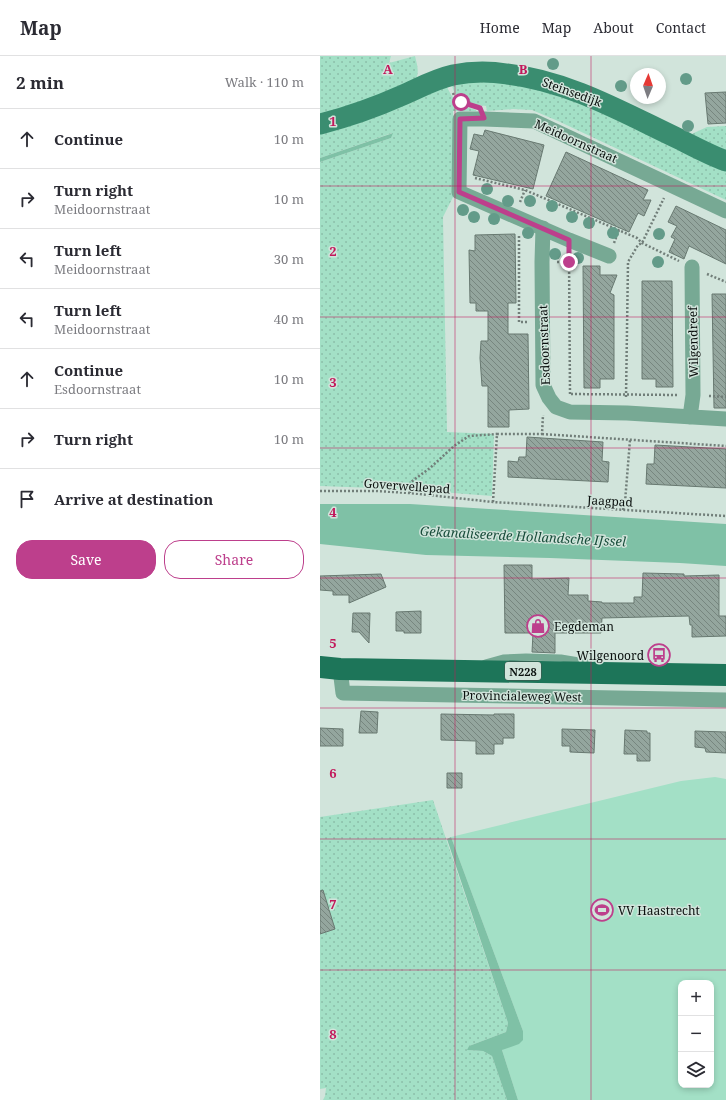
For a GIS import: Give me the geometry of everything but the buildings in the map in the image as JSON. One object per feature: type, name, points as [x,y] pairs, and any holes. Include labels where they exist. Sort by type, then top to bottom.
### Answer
[{"type":"main road","name":"Provincialeweg West","points":[[330,668],[726,675]]},
{"type":"street","name":"Steinsedijk","points":[[320,124],[370,109],[446,76],[468,72],[485,72],[524,76],[549,82],[603,102],[698,149],[726,161]]},
{"type":"street","name":"Meidoornstraat","points":[[543,228],[459,192],[460,119],[484,118],[534,121],[726,211]]},
{"type":"street","points":[[543,228],[609,256]]},
{"type":"street","name":"Esdoornstraat","points":[[543,228],[543,385],[549,398],[556,407]]},
{"type":"street","name":"Wilgendreef","points":[[690,417],[693,395],[692,267]]},
{"type":"street","points":[[556,407],[570,412],[726,419]]},
{"type":"street","name":"Provincialeweg West","points":[[330,668],[343,693],[726,700]]},
{"type":"path","points":[[446,76],[455,98],[461,102],[480,108],[484,118]]},
{"type":"path","points":[[459,174],[525,190],[636,238],[692,267],[726,282]]},
{"type":"path","points":[[627,414],[628,262],[642,242],[670,185]]},
{"type":"path","points":[[516,216],[519,322],[543,322]]},
{"type":"path","points":[[569,240],[570,412]]},
{"type":"path","points":[[570,394],[693,395],[726,397]]},
{"type":"path","points":[[542,434],[543,414],[556,407]]},
{"type":"path","points":[[493,502],[497,434]]},
{"type":"path","points":[[410,493],[411,482],[430,468],[454,446],[469,436],[497,434],[542,434],[726,446]]},
{"type":"path","points":[[623,510],[630,440]]},
{"type":"path","name":"Goverwellepad","points":[[320,491],[376,491],[410,493],[493,502]]},
{"type":"path","name":"Jaagpad","points":[[493,502],[726,516]]},
{"type":"shaded area","points":[[320,56],[391,56],[389,63],[415,56],[418,68],[417,75],[415,81],[320,119]]},
{"type":"shaded area","points":[[470,78],[549,87],[726,166],[726,200],[532,110],[513,109],[487,111],[486,106],[464,102],[457,96],[451,83]]},
{"type":"shaded area","points":[[447,87],[458,103],[476,111],[453,111],[454,195],[443,217],[447,432],[494,434],[492,496],[401,489],[320,486],[320,162],[391,138],[392,133],[320,158],[320,128]]},
{"type":"shaded area","points":[[726,126],[726,155],[685,137],[707,127]]},
{"type":"shaded area","name":"VV Haastrecht","points":[[715,777],[726,779],[726,1100],[518,1100],[502,1050],[523,1031],[451,837],[681,781]]},
{"type":"shaded area","points":[[433,800],[508,1023],[506,1032],[469,1046],[468,1050],[483,1051],[492,1056],[507,1100],[323,1100],[326,1088],[320,1089],[320,817]]},
{"type":"water","points":[[393,133],[391,138],[320,162],[320,158]]},
{"type":"water","name":"Gekanaliseerde Hollandsche IJssel","points":[[320,504],[410,504],[726,524],[726,566],[550,558],[426,555],[320,544]]},
{"type":"water","points":[[451,837],[523,1031],[523,1040],[519,1044],[502,1050],[518,1100],[507,1100],[492,1056],[483,1051],[467,1050],[469,1046],[506,1032],[508,1023],[447,839]]},
{"type":"place","name":"Eegdeman","points":[[538,626]]},
{"type":"place","name":"Wilgenoord","points":[[659,655]]},
{"type":"place","name":"VV Haastrecht","points":[[602,910]]},
{"type":"route","points":[[461,102],[480,108],[484,118],[460,119],[459,192],[569,240],[569,262]]}]
